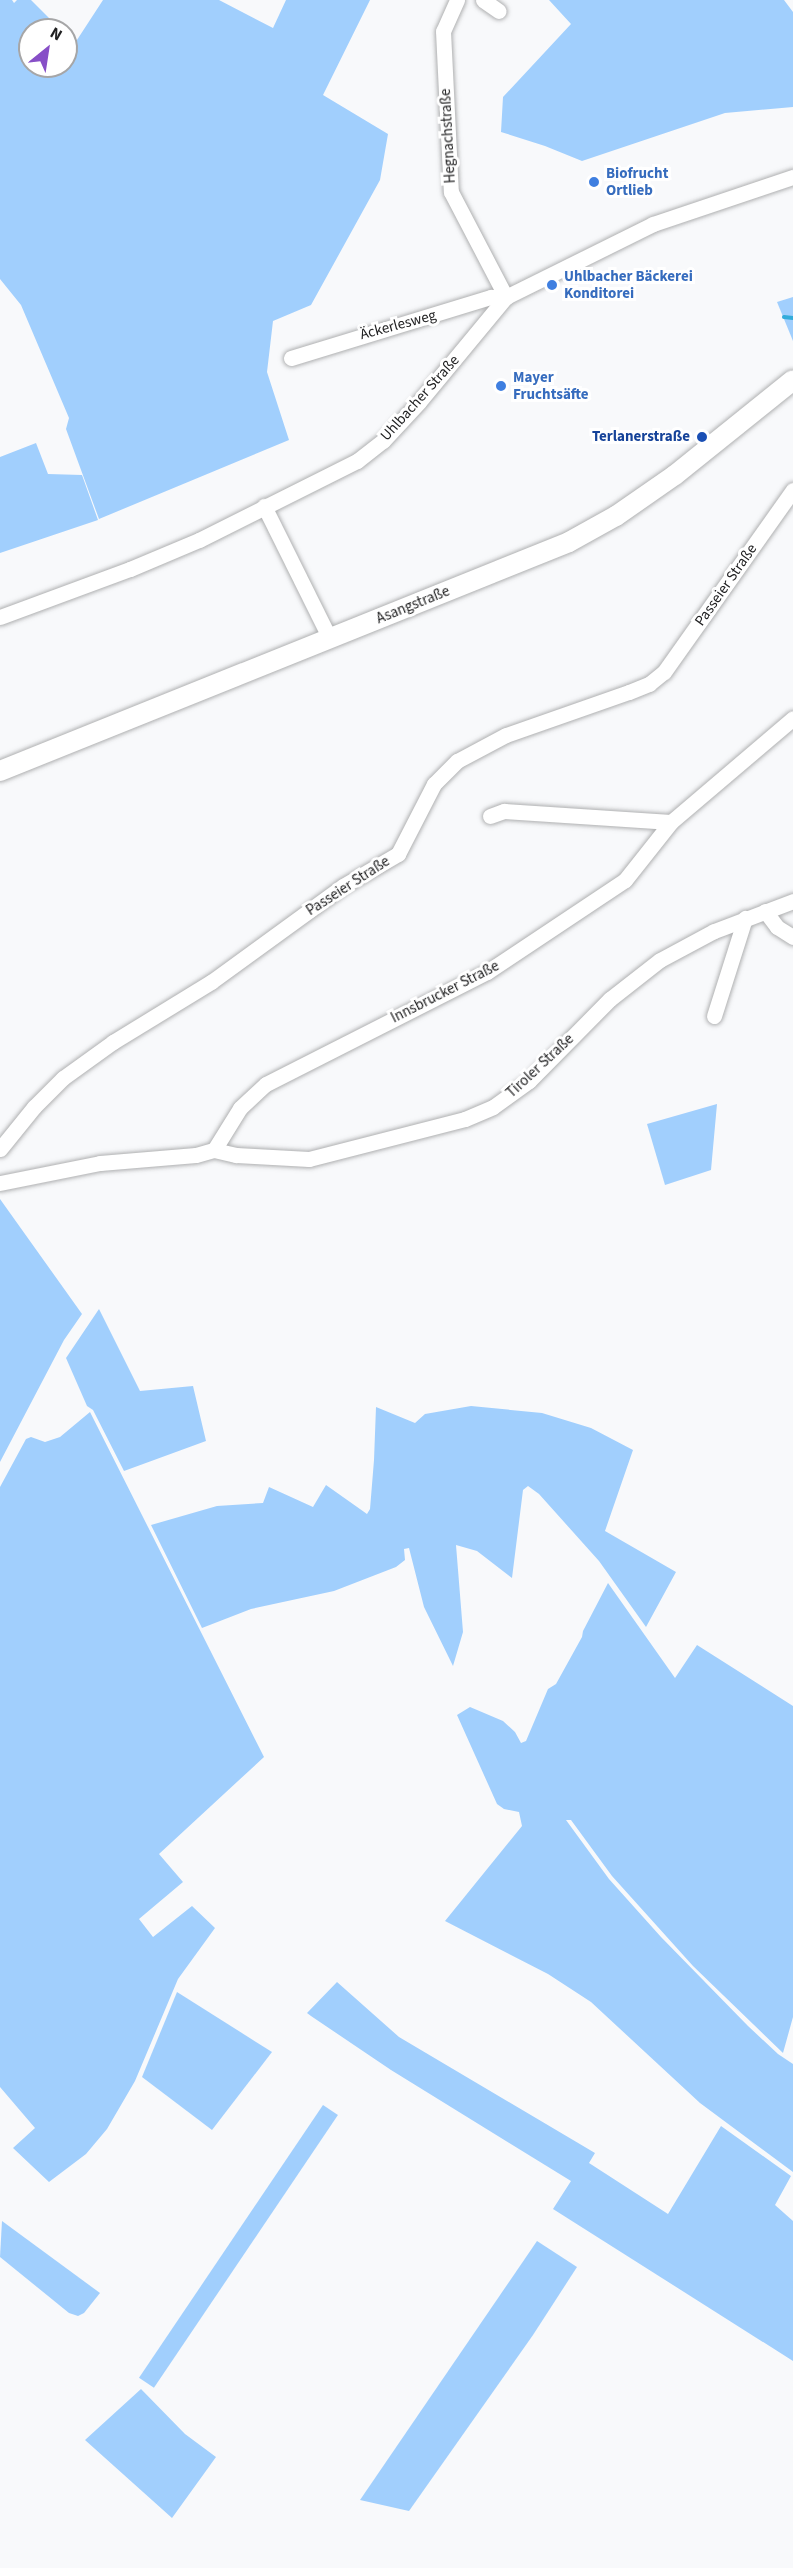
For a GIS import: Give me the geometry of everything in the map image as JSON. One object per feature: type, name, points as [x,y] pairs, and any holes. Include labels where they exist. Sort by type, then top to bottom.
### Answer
[{"type":"street","name":"Hegnachstraße","points":[[457,0],[443,31],[452,192],[506,297]]},
{"type":"street","points":[[483,0],[499,11]]},
{"type":"street","name":"Uhlbacher Straße","points":[[0,617],[140,565],[199,540],[357,461],[383,441],[419,402],[506,297],[653,224],[793,177]]},
{"type":"street","name":"Äckerlesweg","points":[[291,358],[491,297],[506,297]]},
{"type":"street","name":"Asangstraße","points":[[0,771],[569,542],[609,520],[684,468],[793,380]]},
{"type":"street","name":"Passeier Straße","points":[[0,1149],[34,1107],[63,1078],[113,1042],[211,982],[343,886],[398,854],[434,784],[457,761],[506,735],[630,693],[649,684],[664,672],[793,490]]},
{"type":"street","points":[[264,506],[330,639]]},
{"type":"street","name":"Innsbrucker Straße","points":[[214,1150],[240,1108],[266,1084],[487,972],[625,880],[670,822],[793,718]]},
{"type":"street","points":[[490,816],[504,811],[670,822]]},
{"type":"street","name":"Tiroler Straße","points":[[214,1150],[236,1155],[309,1159],[434,1128],[493,1107],[529,1081],[597,1011],[643,972],[685,946],[745,918],[793,901]]},
{"type":"street","points":[[765,910],[777,927],[793,937]]},
{"type":"street","points":[[714,1016],[745,918]]},
{"type":"street","points":[[0,1184],[46,1172],[100,1162],[196,1155],[214,1150]]},
{"type":"shaded area","points":[[0,0],[12,0],[14,3],[17,0],[31,0],[49,18],[18,18],[18,78],[78,78],[78,38],[103,0],[219,0],[273,28],[286,0],[370,0],[323,95],[388,134],[380,180],[311,305],[273,321],[267,372],[289,440],[99,519],[66,429],[69,418],[21,305],[0,279]]},
{"type":"shaded area","points":[[549,0],[784,0],[793,12],[793,107],[725,113],[582,161],[501,132],[503,97],[571,24]]},
{"type":"shaded area","points":[[793,297],[793,341],[777,302]]},
{"type":"shaded area","points":[[36,443],[48,474],[82,475],[98,520],[0,553],[0,457]]},
{"type":"shaded area","points":[[717,1104],[711,1170],[665,1185],[647,1124]]},
{"type":"shaded area","points":[[0,1199],[82,1314],[64,1340],[0,1462]]},
{"type":"shaded area","points":[[99,1309],[140,1391],[193,1386],[206,1441],[124,1471],[93,1410],[87,1406],[66,1358]]},
{"type":"shaded area","points":[[471,1406],[542,1413],[591,1428],[633,1450],[605,1531],[676,1572],[646,1627],[599,1561],[539,1494],[528,1486],[523,1490],[512,1578],[477,1551],[456,1545],[463,1632],[453,1666],[424,1607],[409,1548],[404,1549],[405,1560],[396,1567],[334,1591],[251,1609],[202,1628],[151,1525],[217,1506],[263,1503],[269,1487],[313,1507],[326,1485],[367,1514],[370,1509],[376,1407],[415,1423],[425,1414]]},
{"type":"shaded area","points":[[90,1412],[264,1757],[159,1854],[183,1882],[139,1919],[153,1937],[192,1906],[215,1928],[178,1979],[135,2081],[107,2129],[86,2154],[49,2182],[13,2148],[35,2128],[0,2087],[0,1487],[26,1439],[31,1437],[45,1442],[60,1437]]},
{"type":"shaded area","points":[[608,1583],[675,1678],[697,1645],[793,1706],[793,2017],[783,2053],[693,1966],[612,1876],[571,1820],[566,1820],[609,1879],[661,1937],[748,2026],[778,2054],[793,2064],[793,2172],[700,2103],[591,2002],[548,1974],[445,1921],[522,1826],[519,1812],[504,1809],[497,1804],[457,1715],[470,1707],[503,1721],[515,1732],[521,1743],[526,1741],[548,1689],[556,1684]]},
{"type":"shaded area","points":[[337,1982],[399,2037],[595,2153],[589,2163],[668,2214],[721,2126],[791,2176],[775,2205],[793,2221],[793,2361],[553,2209],[571,2181],[391,2070],[307,2013]]},
{"type":"shaded area","points":[[177,1992],[272,2052],[212,2130],[142,2077]]},
{"type":"shaded area","points":[[323,2105],[338,2115],[154,2388],[139,2378]]},
{"type":"shaded area","points":[[2,2221],[100,2293],[84,2313],[78,2316],[69,2313],[0,2257]]},
{"type":"shaded area","points":[[537,2241],[577,2267],[533,2335],[409,2511],[360,2500]]},
{"type":"shaded area","points":[[141,2389],[185,2434],[216,2457],[172,2518],[85,2440]]},
{"type":"waterway","points":[[784,317],[793,318]]},
{"type":"place","name":"Biofrucht Ortlieb","points":[[594,182]]},
{"type":"place","name":"Uhlbacher Bäckerei Konditorei","points":[[552,285]]},
{"type":"place","name":"Mayer Fruchtsäfte","points":[[501,386]]},
{"type":"place","name":"Terlanerstraße","points":[[702,437]]}]
